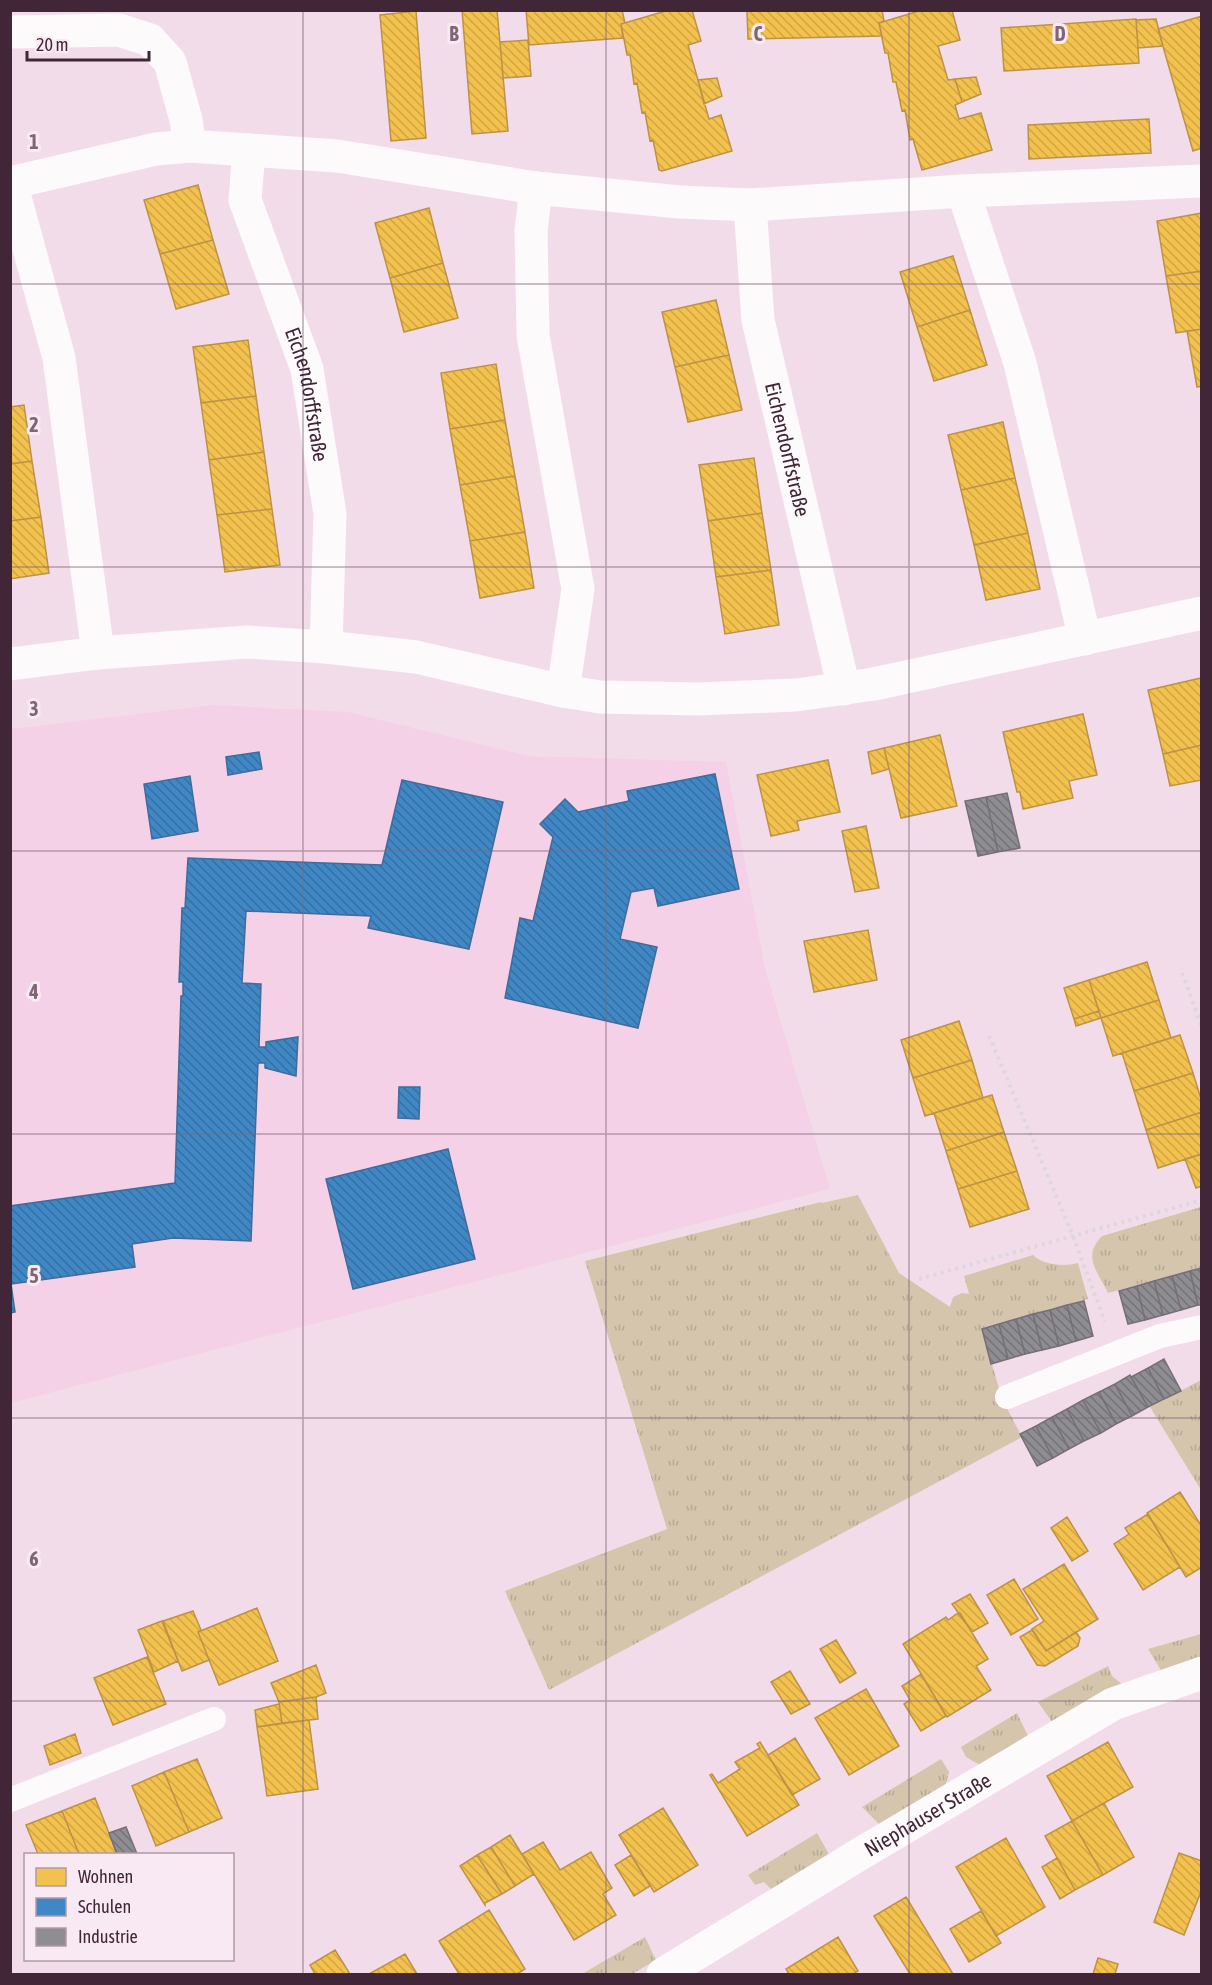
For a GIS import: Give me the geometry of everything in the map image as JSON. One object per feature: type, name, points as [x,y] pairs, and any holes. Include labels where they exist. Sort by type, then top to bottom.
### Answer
[{"type":"street","points":[[10,32],[119,30],[150,40],[170,62],[186,120],[190,146]]},
{"type":"street","points":[[98,653],[59,358],[11,183],[156,149],[190,146],[338,156],[536,188],[680,202],[750,205],[963,191],[1202,181]]},
{"type":"street","name":"Eichendorffstraße","points":[[249,150],[245,200],[307,369],[330,514],[326,647]]},
{"type":"street","points":[[536,188],[531,231],[533,335],[578,589],[563,691]]},
{"type":"street","points":[[963,191],[1020,363],[1085,639]]},
{"type":"street","name":"Eichendorffstraße","points":[[750,205],[758,320],[844,689]]},
{"type":"street","points":[[10,664],[98,653],[247,642],[326,647],[416,657],[563,691],[600,697],[698,699],[796,695],[874,684],[1202,613]]},
{"type":"street","name":"Niephauser Straße","points":[[663,1974],[1113,1704],[1202,1673]]},
{"type":"lane","points":[[1007,1397],[1160,1336],[1202,1327]]},
{"type":"lane","points":[[10,1800],[214,1719]]},
{"type":"path","points":[[1182,973],[1202,1027]]},
{"type":"path","points":[[988,1036],[1073,1236],[1118,1354]]},
{"type":"path","points":[[919,1279],[1202,1200]]},
{"type":"shaded area","points":[[213,705],[348,712],[529,756],[726,762],[765,968],[830,1189],[11,1403],[11,729]]},
{"type":"green space","points":[[858,1195],[899,1273],[950,1307],[953,1297],[962,1293],[969,1294],[964,1276],[1033,1255],[1042,1261],[1054,1264],[1078,1263],[1088,1299],[982,1329],[1002,1399],[1022,1437],[549,1690],[505,1591],[667,1529],[585,1261],[821,1202]]},
{"type":"green space","points":[[1201,1207],[1201,1268],[1108,1293],[1093,1264],[1092,1257],[1096,1244],[1102,1236]]},
{"type":"green space","points":[[1201,1380],[1201,1490],[1150,1407]]},
{"type":"green space","points":[[1201,1634],[1201,1660],[1162,1672],[1148,1649]]},
{"type":"green space","points":[[1108,1666],[1112,1676],[1123,1685],[1052,1722],[1038,1702]]},
{"type":"green space","points":[[1017,1713],[1028,1736],[980,1765],[966,1757],[961,1747]]},
{"type":"green space","points":[[941,1759],[949,1772],[945,1787],[880,1825],[862,1807]]},
{"type":"green space","points":[[817,1833],[830,1856],[772,1890],[764,1882],[755,1885],[748,1875]]},
{"type":"green space","points":[[645,1937],[656,1960],[632,1974],[582,1974]]},
{"type":"building: Wohnen","points":[[462,10],[497,10],[508,131],[472,134]]},
{"type":"building: Wohnen","points":[[526,10],[622,10],[625,23],[621,24],[623,38],[529,45]]},
{"type":"building: Wohnen","points":[[669,10],[692,10],[701,41],[688,45],[709,119],[721,115],[732,151],[662,171],[659,170],[653,140],[650,141],[645,112],[642,113],[637,83],[634,84],[630,55],[627,55],[621,24]]},
{"type":"building: Wohnen","points":[[882,10],[884,21],[879,23],[882,36],[748,39],[747,11]]},
{"type":"building: Wohnen","points":[[922,10],[952,10],[960,40],[938,46],[948,80],[955,79],[962,102],[955,105],[959,119],[981,113],[992,150],[922,170],[913,139],[910,140],[905,110],[902,111],[896,82],[893,82],[888,53],[885,53],[879,23]]},
{"type":"building: Wohnen","points":[[416,11],[426,138],[391,141],[380,15]]},
{"type":"building: Wohnen","points":[[1202,16],[1202,148],[1193,151],[1158,29]]},
{"type":"building: Wohnen","points":[[1136,19],[1139,63],[1004,71],[1001,28]]},
{"type":"building: Wohnen","points":[[1156,19],[1163,46],[1138,48],[1136,20]]},
{"type":"building: Wohnen","points":[[528,40],[531,76],[503,78],[500,42]]},
{"type":"building: Wohnen","points":[[976,77],[981,94],[962,102],[955,79]]},
{"type":"building: Wohnen","points":[[717,78],[722,96],[704,104],[698,80]]},
{"type":"building: Wohnen","points":[[1149,119],[1151,153],[1029,159],[1028,125]]},
{"type":"building: Wohnen","points":[[198,185],[213,240],[160,254],[144,200]]},
{"type":"building: Wohnen","points":[[429,208],[443,263],[390,278],[375,223]]},
{"type":"building: Wohnen","points":[[1202,213],[1202,271],[1166,276],[1157,221]]},
{"type":"building: Wohnen","points":[[213,240],[229,294],[176,309],[160,254]]},
{"type":"building: Wohnen","points":[[953,256],[970,310],[917,327],[900,272]]},
{"type":"building: Wohnen","points":[[443,263],[458,318],[404,332],[390,278]]},
{"type":"building: Wohnen","points":[[1202,271],[1202,329],[1176,333],[1166,276]]},
{"type":"building: Wohnen","points":[[716,300],[729,355],[675,367],[662,312]]},
{"type":"building: Wohnen","points":[[970,310],[987,365],[934,381],[917,327]]},
{"type":"building: Wohnen","points":[[1202,329],[1202,386],[1197,387],[1187,331]]},
{"type":"building: Wohnen","points":[[248,340],[256,396],[201,403],[193,347]]},
{"type":"building: Wohnen","points":[[729,355],[742,410],[688,422],[675,367]]},
{"type":"building: Wohnen","points":[[496,364],[505,420],[450,429],[441,373]]},
{"type":"building: Wohnen","points":[[256,396],[264,452],[209,460],[201,403]]},
{"type":"building: Wohnen","points":[[24,405],[32,461],[10,464],[10,407]]},
{"type":"building: Wohnen","points":[[505,420],[515,476],[460,485],[450,429]]},
{"type":"building: Wohnen","points":[[1003,422],[1015,478],[961,490],[948,435]]},
{"type":"building: Wohnen","points":[[264,452],[272,509],[217,515],[209,460]]},
{"type":"building: Wohnen","points":[[754,458],[762,513],[708,521],[699,465]]},
{"type":"building: Wohnen","points":[[32,461],[41,517],[10,521],[10,464]]},
{"type":"building: Wohnen","points":[[515,476],[525,532],[470,541],[460,485]]},
{"type":"building: Wohnen","points":[[1015,478],[1028,533],[974,545],[961,490]]},
{"type":"building: Wohnen","points":[[272,509],[280,565],[225,572],[217,515]]},
{"type":"building: Wohnen","points":[[762,513],[771,570],[716,577],[708,521]]},
{"type":"building: Wohnen","points":[[41,517],[49,573],[10,579],[10,521]]},
{"type":"building: Wohnen","points":[[525,532],[534,588],[480,598],[470,541]]},
{"type":"building: Wohnen","points":[[1028,533],[1040,589],[986,600],[974,545]]},
{"type":"building: Wohnen","points":[[771,570],[779,625],[725,634],[716,577]]},
{"type":"building: Wohnen","points":[[1201,678],[1202,745],[1163,754],[1148,690]]},
{"type":"building: Wohnen","points":[[1083,714],[1097,775],[1069,781],[1073,798],[1023,809],[1003,732]]},
{"type":"building: Wohnen","points":[[940,735],[957,806],[901,818],[884,748]]},
{"type":"building: Wohnen","points":[[1202,745],[1202,780],[1170,786],[1163,754]]},
{"type":"building: Wohnen","points":[[884,748],[889,769],[872,774],[868,752]]},
{"type":"building: Wohnen","points":[[828,760],[840,812],[797,821],[799,830],[771,836],[757,775]]},
{"type":"building: Wohnen","points":[[866,826],[879,888],[855,892],[842,831]]},
{"type":"building: Wohnen","points":[[868,930],[877,980],[814,992],[804,941]]},
{"type":"building: Wohnen","points":[[1147,962],[1159,1000],[1101,1018],[1089,980]]},
{"type":"building: Wohnen","points":[[1089,980],[1099,1011],[1074,1019],[1064,988]]},
{"type":"building: Wohnen","points":[[1159,1000],[1171,1038],[1113,1056],[1101,1018]]},
{"type":"building: Wohnen","points":[[1099,1011],[1101,1018],[1076,1026],[1074,1019]]},
{"type":"building: Wohnen","points":[[959,1021],[972,1060],[913,1078],[901,1040]]},
{"type":"building: Wohnen","points":[[1180,1035],[1193,1073],[1134,1091],[1122,1053]]},
{"type":"building: Wohnen","points":[[972,1060],[983,1098],[925,1116],[913,1078]]},
{"type":"building: Wohnen","points":[[1193,1073],[1202,1102],[1202,1112],[1146,1130],[1134,1091]]},
{"type":"building: Wohnen","points":[[992,1095],[1004,1132],[946,1151],[934,1113]]},
{"type":"building: Wohnen","points":[[1202,1112],[1202,1154],[1158,1168],[1146,1130]]},
{"type":"building: Wohnen","points":[[1004,1132],[1017,1171],[958,1189],[946,1151]]},
{"type":"building: Wohnen","points":[[1202,1154],[1202,1186],[1196,1188],[1185,1159]]},
{"type":"building: Wohnen","points":[[1017,1171],[1029,1209],[970,1227],[958,1189]]},
{"type":"building: Wohnen","points":[[1180,1492],[1202,1527],[1202,1567],[1186,1577],[1147,1513]]},
{"type":"building: Wohnen","points":[[1148,1514],[1180,1567],[1143,1590],[1114,1544],[1129,1534],[1125,1528]]},
{"type":"building: Wohnen","points":[[1067,1517],[1088,1551],[1072,1561],[1051,1528]]},
{"type":"building: Wohnen","points":[[1064,1564],[1098,1619],[1046,1651],[1032,1629],[1044,1621],[1023,1589]]},
{"type":"building: Wohnen","points":[[1014,1579],[1038,1619],[1011,1635],[987,1595]]},
{"type":"building: Wohnen","points":[[970,1594],[988,1623],[972,1632],[952,1604]]},
{"type":"building: Wohnen","points":[[257,1608],[278,1661],[219,1685],[198,1632]]},
{"type":"building: Wohnen","points":[[193,1611],[209,1660],[182,1671],[163,1621]]},
{"type":"building: Wohnen","points":[[958,1613],[988,1659],[976,1666],[991,1690],[947,1717],[903,1644],[946,1617],[948,1620]]},
{"type":"building: Wohnen","points":[[162,1621],[178,1661],[154,1672],[138,1630]]},
{"type":"building: Wohnen","points":[[1032,1630],[1046,1651],[1076,1632],[1080,1638],[1078,1646],[1045,1666],[1037,1665],[1020,1637]]},
{"type":"building: Wohnen","points":[[836,1640],[856,1673],[840,1683],[820,1649]]},
{"type":"building: Wohnen","points":[[147,1657],[166,1704],[113,1725],[94,1678]]},
{"type":"building: Wohnen","points":[[316,1665],[326,1693],[316,1697],[279,1702],[271,1683]]},
{"type":"building: Wohnen","points":[[790,1671],[810,1704],[791,1714],[771,1682]]},
{"type":"building: Wohnen","points":[[921,1674],[946,1716],[921,1731],[904,1704],[910,1700],[902,1686]]},
{"type":"building: Wohnen","points":[[866,1689],[899,1746],[849,1775],[815,1718]]},
{"type":"building: Wohnen","points":[[316,1697],[318,1719],[282,1723],[279,1702]]},
{"type":"building: Wohnen","points":[[279,1704],[282,1723],[257,1727],[255,1710]]},
{"type":"building: Wohnen","points":[[309,1720],[318,1789],[267,1796],[257,1727]]},
{"type":"building: Wohnen","points":[[75,1734],[81,1753],[50,1765],[44,1746]]},
{"type":"building: Wohnen","points":[[795,1738],[820,1779],[792,1795],[768,1755]]},
{"type":"building: Wohnen","points":[[760,1742],[799,1805],[747,1836],[710,1775],[712,1774],[718,1783],[740,1769],[735,1762],[760,1748],[757,1744]]},
{"type":"building: Wohnen","points":[[1108,1742],[1133,1787],[1072,1821],[1047,1776]]},
{"type":"building: Wohnen","points":[[197,1759],[222,1818],[189,1832],[164,1772]]},
{"type":"building: Wohnen","points":[[164,1772],[189,1832],[156,1846],[132,1786]]},
{"type":"building: Wohnen","points":[[95,1798],[117,1853],[79,1853],[62,1811]]},
{"type":"building: Wohnen","points":[[1104,1803],[1134,1857],[1103,1875],[1072,1821]]},
{"type":"building: Wohnen","points":[[663,1808],[698,1865],[654,1892],[619,1835]]},
{"type":"building: Wohnen","points":[[62,1811],[79,1853],[38,1853],[26,1825]]},
{"type":"building: Wohnen","points":[[1072,1821],[1103,1875],[1075,1890],[1045,1836]]},
{"type":"building: Wohnen","points":[[510,1835],[534,1874],[515,1886],[491,1847]]},
{"type":"building: Wohnen","points":[[1006,1838],[1045,1907],[996,1936],[956,1867]]},
{"type":"building: Wohnen","points":[[543,1842],[560,1870],[591,1852],[612,1888],[603,1894],[616,1915],[574,1940],[522,1854]]},
{"type":"building: Wohnen","points":[[491,1847],[515,1886],[502,1894],[477,1855]]},
{"type":"building: Wohnen","points":[[1179,1853],[1202,1861],[1202,1889],[1184,1935],[1154,1922]]},
{"type":"building: Wohnen","points":[[477,1855],[502,1894],[485,1905],[460,1866]]},
{"type":"building: Wohnen","points":[[631,1855],[650,1886],[634,1896],[615,1865]]},
{"type":"building: Wohnen","points":[[1057,1858],[1075,1890],[1060,1899],[1042,1867]]},
{"type":"building: Wohnen","points":[[906,1897],[953,1974],[910,1974],[874,1916]]},
{"type":"building: Wohnen","points":[[489,1910],[525,1969],[517,1974],[459,1974],[439,1941]]},
{"type":"building: Wohnen","points":[[981,1911],[1001,1943],[969,1962],[950,1929]]},
{"type":"building: Wohnen","points":[[838,1937],[858,1971],[853,1974],[789,1974],[786,1969]]},
{"type":"building: Wohnen","points":[[335,1950],[350,1974],[315,1974],[310,1965]]},
{"type":"building: Wohnen","points":[[405,1954],[417,1974],[369,1974]]},
{"type":"building: Wohnen","points":[[1098,1958],[1118,1964],[1115,1974],[1093,1974]]},
{"type":"building: Schulen","points":[[259,752],[262,769],[228,775],[226,757]]},
{"type":"building: Schulen","points":[[715,774],[739,889],[658,906],[654,888],[631,892],[620,939],[657,947],[638,1028],[505,998],[520,918],[533,921],[553,837],[540,824],[565,799],[578,812],[629,801],[627,791]]},
{"type":"building: Schulen","points":[[190,776],[198,831],[152,839],[144,784]]},
{"type":"building: Schulen","points":[[402,780],[503,802],[469,949],[368,928],[371,916],[246,911],[242,983],[261,984],[259,1047],[266,1047],[266,1042],[298,1037],[296,1076],[265,1068],[265,1063],[258,1063],[251,1241],[173,1238],[132,1244],[135,1267],[11,1284],[15,1312],[10,1313],[10,1206],[175,1183],[181,996],[183,996],[183,982],[179,982],[182,908],[185,908],[188,858],[382,865]]},
{"type":"building: Schulen","points":[[399,1087],[420,1087],[419,1119],[398,1118]]},
{"type":"building: Schulen","points":[[448,1149],[475,1259],[353,1289],[326,1179]]},
{"type":"building: Industrie","points":[[1007,793],[1020,848],[998,852],[986,797]]},
{"type":"building: Industrie","points":[[986,797],[998,852],[978,856],[965,801]]},
{"type":"building: Industrie","points":[[1202,1268],[1202,1305],[1198,1305],[1190,1271]]},
{"type":"building: Industrie","points":[[1190,1271],[1198,1305],[1181,1310],[1172,1276]]},
{"type":"building: Industrie","points":[[1172,1276],[1181,1310],[1163,1315],[1154,1281]]},
{"type":"building: Industrie","points":[[1154,1281],[1163,1315],[1145,1320],[1137,1286]]},
{"type":"building: Industrie","points":[[1137,1286],[1145,1320],[1128,1324],[1119,1291]]},
{"type":"building: Industrie","points":[[1084,1301],[1093,1336],[1076,1341],[1067,1305]]},
{"type":"building: Industrie","points":[[1067,1305],[1076,1341],[1059,1346],[1050,1310]]},
{"type":"building: Industrie","points":[[1050,1310],[1059,1346],[1042,1350],[1033,1314]]},
{"type":"building: Industrie","points":[[1033,1314],[1042,1350],[1025,1354],[1016,1319]]},
{"type":"building: Industrie","points":[[1016,1319],[1025,1354],[1008,1359],[999,1324]]},
{"type":"building: Industrie","points":[[999,1324],[1008,1359],[991,1364],[982,1329]]},
{"type":"building: Industrie","points":[[1164,1359],[1181,1391],[1164,1399],[1148,1368]]},
{"type":"building: Industrie","points":[[1148,1368],[1164,1399],[1148,1407],[1131,1377]]},
{"type":"building: Industrie","points":[[1130,1375],[1148,1407],[1132,1416],[1115,1384]]},
{"type":"building: Industrie","points":[[1115,1384],[1132,1416],[1116,1424],[1099,1392]]},
{"type":"building: Industrie","points":[[1099,1392],[1116,1424],[1101,1433],[1083,1400]]},
{"type":"building: Industrie","points":[[1083,1400],[1101,1433],[1084,1441],[1067,1409]]},
{"type":"building: Industrie","points":[[1067,1409],[1084,1441],[1069,1449],[1052,1417]]},
{"type":"building: Industrie","points":[[1052,1417],[1069,1449],[1053,1458],[1036,1426]]},
{"type":"building: Industrie","points":[[1036,1426],[1053,1458],[1037,1466],[1020,1434]]},
{"type":"building: Industrie","points":[[126,1827],[137,1853],[117,1853],[109,1833]]}]
